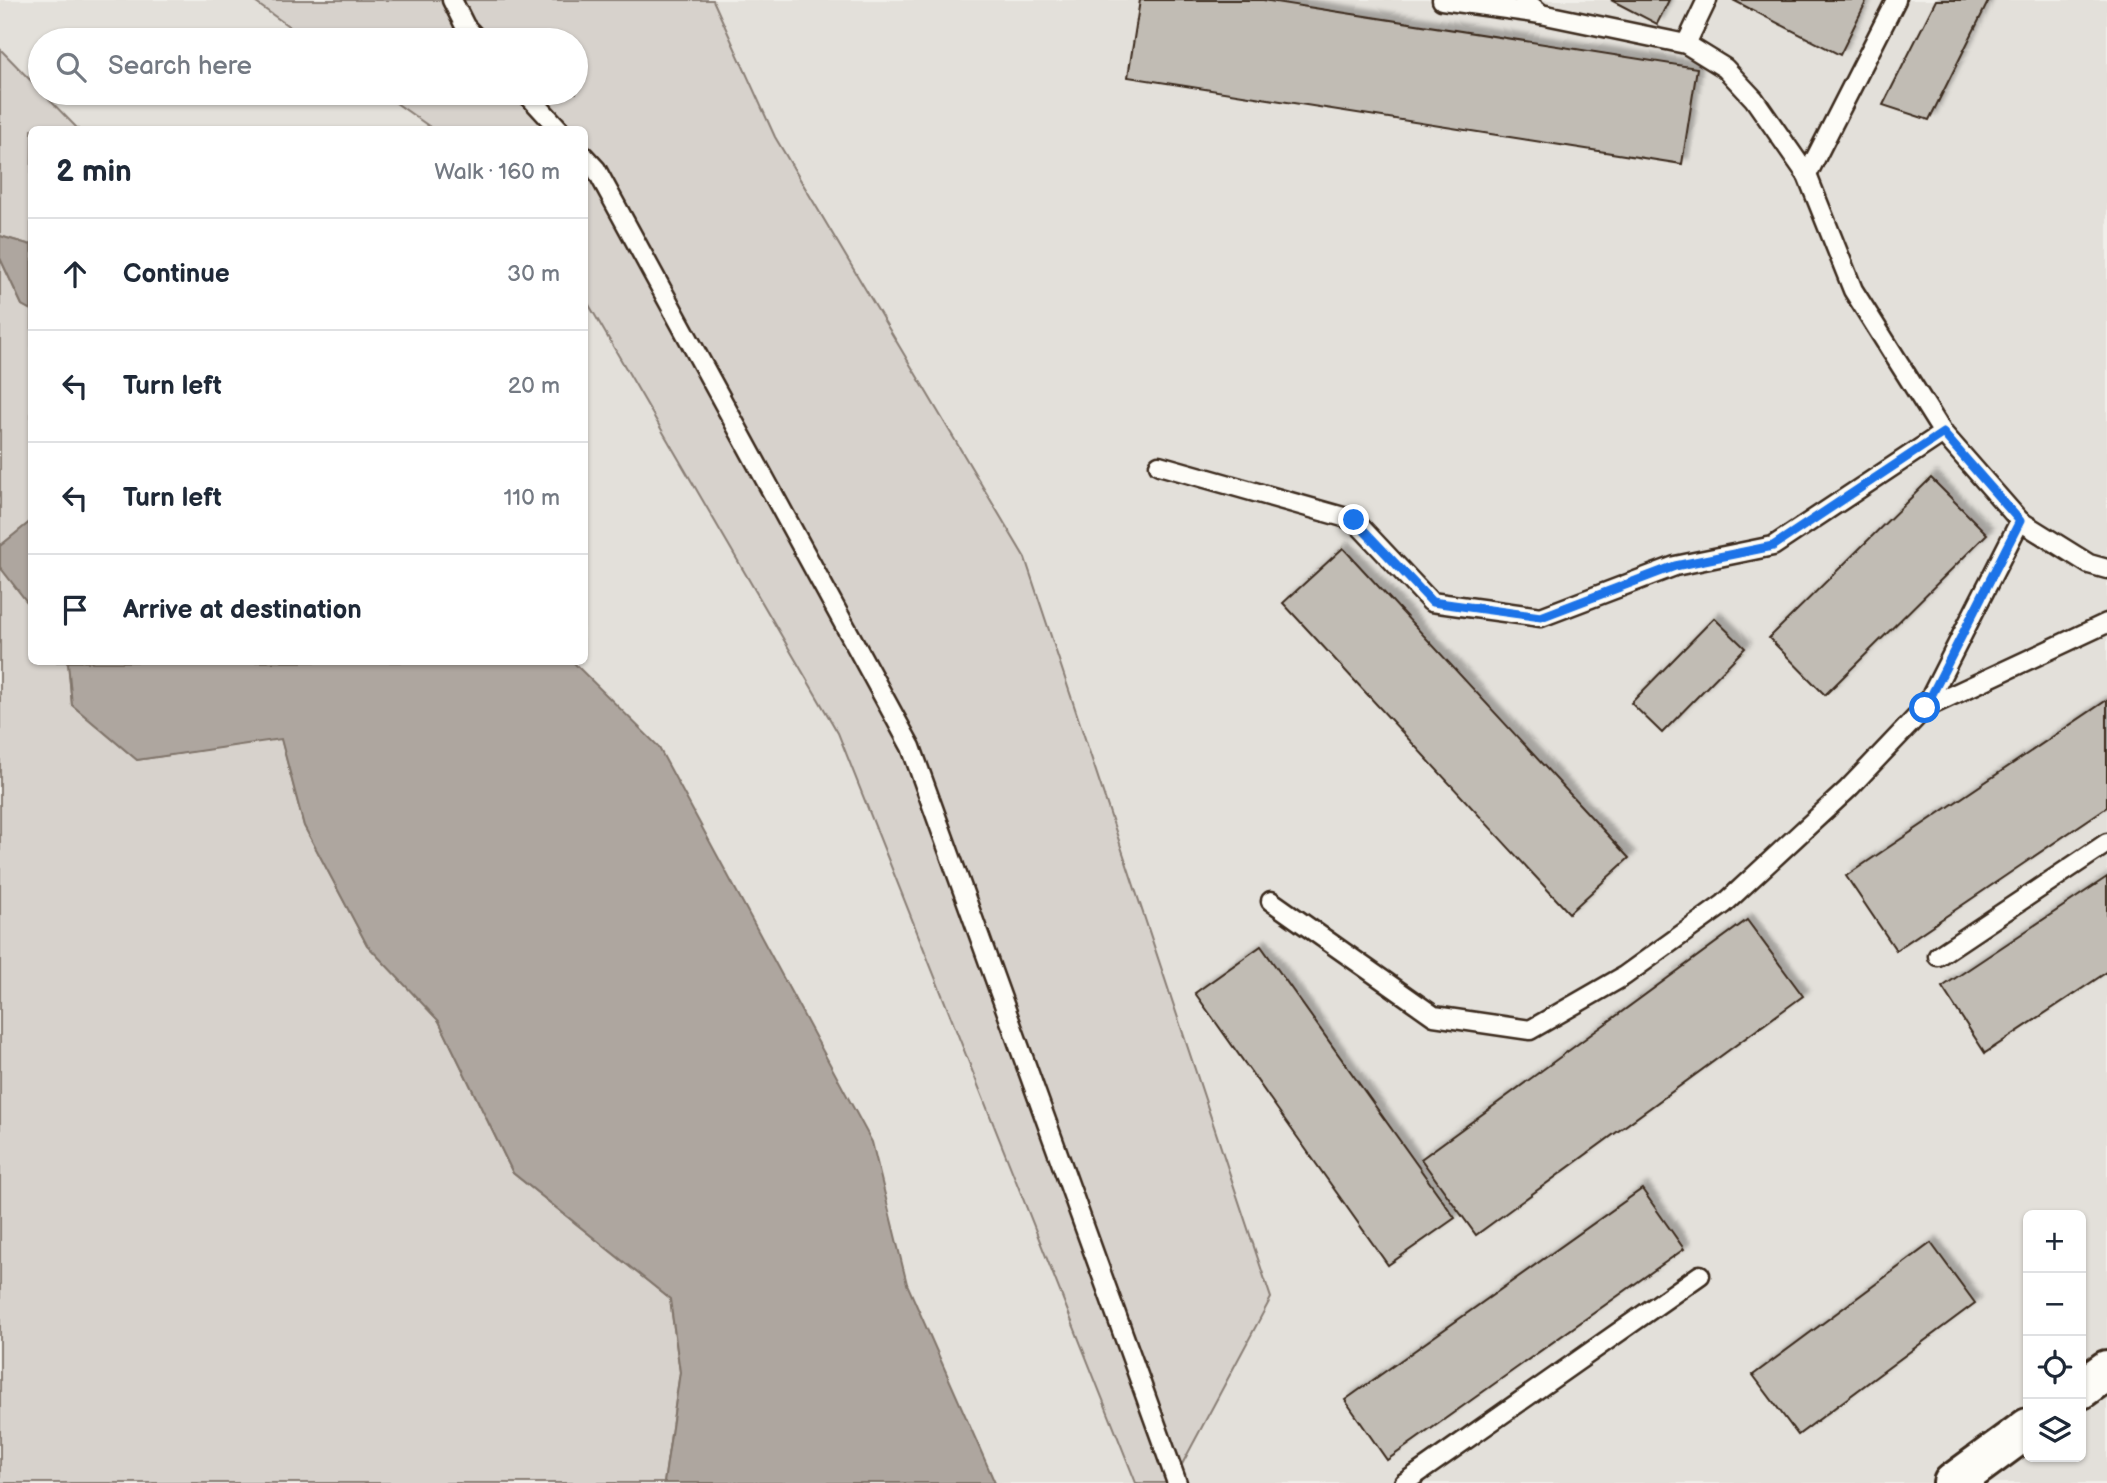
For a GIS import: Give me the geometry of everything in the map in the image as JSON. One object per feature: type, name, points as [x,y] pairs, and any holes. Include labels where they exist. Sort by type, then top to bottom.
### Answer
[{"type":"street","points":[[2086,1385],[2107,1370]]},
{"type":"street","points":[[1953,1483],[2023,1432]]},
{"type":"lane","points":[[452,0],[467,28]]},
{"type":"lane","points":[[1443,0],[1541,14],[1686,44],[1725,68],[1747,91],[1807,175],[1853,290],[1943,433],[2020,521],[2089,564],[2107,569]]},
{"type":"lane","points":[[1524,0],[1541,14]]},
{"type":"lane","points":[[1686,44],[1707,0]]},
{"type":"lane","points":[[1807,175],[1896,0]]},
{"type":"lane","points":[[537,105],[556,126]]},
{"type":"lane","points":[[588,160],[596,169],[911,747],[1177,1483]]},
{"type":"lane","points":[[1159,465],[1354,520],[1432,602],[1541,617],[1675,566],[1773,546],[1943,433]]},
{"type":"lane","points":[[1271,901],[1434,1016],[1530,1030],[1624,976],[1724,904],[1848,789],[1925,708],[2020,521]]},
{"type":"lane","points":[[1925,708],[2107,623]]},
{"type":"lane","points":[[1938,956],[2107,843]]},
{"type":"lane","points":[[1404,1483],[1699,1275]]},
{"type":"shaded area","points":[[0,0],[2107,0],[2107,1483],[844,1483],[381,665],[588,665],[588,126],[28,126],[28,138],[0,194]]},
{"type":"shaded area","points":[[252,0],[713,0],[775,137],[1025,558],[1271,1298],[1172,1483],[1136,1483],[838,733],[588,303],[588,126],[429,126],[399,105],[588,105],[588,28],[291,28]]},
{"type":"shaded area","points":[[0,49],[28,78],[28,105],[55,105],[75,126],[28,126],[28,244],[0,236]]},
{"type":"shaded area","points":[[0,236],[28,244],[28,308],[22,305],[0,258]]},
{"type":"shaded area","points":[[0,258],[22,305],[28,308],[28,523],[0,546]]},
{"type":"shaded area","points":[[28,523],[28,603],[0,567],[0,546]]},
{"type":"shaded area","points":[[0,567],[28,603],[28,665],[68,665],[72,705],[137,760],[281,738],[304,826],[367,945],[439,1021],[513,1173],[670,1299],[680,1372],[664,1483],[0,1483]]},
{"type":"shaded area","points":[[68,665],[576,665],[658,746],[872,1142],[907,1284],[995,1483],[664,1483],[680,1372],[670,1299],[513,1173],[439,1021],[367,945],[304,826],[281,739],[137,760],[72,705]]},
{"type":"building","points":[[1140,0],[1263,0],[1697,68],[1682,164],[1128,77]]},
{"type":"building","points":[[1611,0],[1669,0],[1657,24]]},
{"type":"building","points":[[1733,0],[1867,0],[1840,55]]},
{"type":"building","points":[[1936,0],[1989,0],[1929,120],[1883,105]]},
{"type":"building","points":[[1931,478],[1987,534],[1825,695],[1769,638]]},
{"type":"building","points":[[1343,548],[1629,858],[1569,913],[1283,603]]},
{"type":"building","points":[[1714,618],[1745,648],[1662,733],[1631,703]]},
{"type":"building","points":[[2107,700],[2107,807],[1896,950],[1846,876]]},
{"type":"building","points":[[2107,877],[2107,972],[1985,1053],[1942,987]]},
{"type":"building","points":[[1747,920],[1803,996],[1476,1235],[1421,1159]]},
{"type":"building","points":[[1261,946],[1455,1218],[1388,1265],[1195,993]]},
{"type":"building","points":[[1642,1189],[1684,1249],[1387,1460],[1345,1400]]},
{"type":"building","points":[[1931,1243],[1975,1303],[1798,1435],[1753,1375]]},
{"type":"route","points":[[1354,520],[1432,602],[1541,617],[1675,566],[1773,546],[1943,433],[2020,521],[1925,708]]}]
